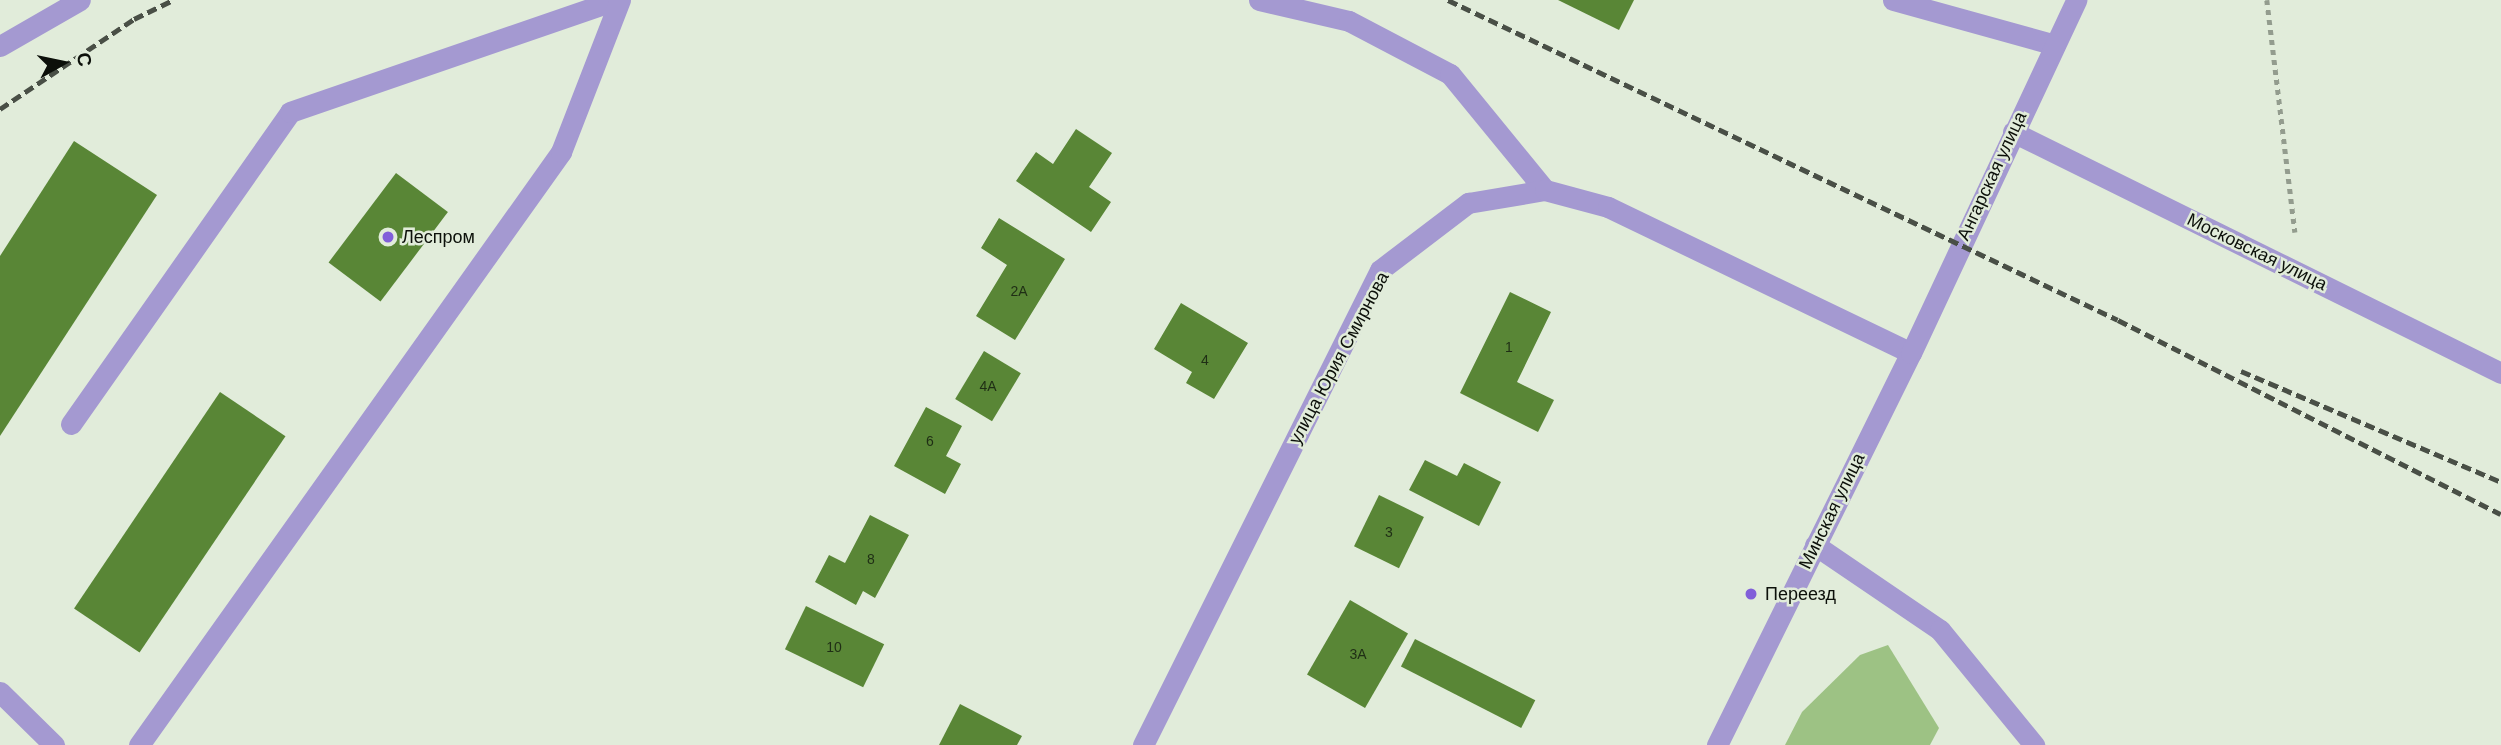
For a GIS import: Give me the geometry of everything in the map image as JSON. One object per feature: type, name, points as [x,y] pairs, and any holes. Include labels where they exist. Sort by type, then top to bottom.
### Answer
[{"type":"street","points":[[0,46],[80,0]]},
{"type":"street","points":[[71,424],[290,112],[618,0]]},
{"type":"street","points":[[139,745],[561,152],[618,0]]},
{"type":"street","points":[[1259,0],[1349,21],[1450,74],[1545,190]]},
{"type":"street","points":[[1893,0],[2055,45]]},
{"type":"street","name":"Ангарская улица","points":[[1911,354],[2076,0]]},
{"type":"street","name":"Московская улица","points":[[2013,132],[2501,373]]},
{"type":"street","name":"улица Юрия Смирнова","points":[[1143,745],[1380,270],[1468,203],[1545,190],[1608,207],[1911,354]]},
{"type":"street","name":"Минская улица","points":[[1717,745],[1911,354]]},
{"type":"street","points":[[1815,545],[1940,629],[2035,745]]},
{"type":"street","points":[[0,692],[54,745]]},
{"type":"path","points":[[2267,0],[2295,232]]},
{"type":"green space","points":[[1888,645],[1939,728],[1930,745],[1785,745],[1802,712],[1860,655]]},
{"type":"building","points":[[1558,0],[1634,0],[1619,30]]},
{"type":"building","points":[[1076,129],[1112,153],[1089,187],[1111,202],[1091,232],[1016,181],[1036,152],[1053,164]]},
{"type":"building","points":[[74,141],[157,195],[0,436],[0,256]]},
{"type":"building","name":"Леспром","points":[[396,173],[448,212],[381,302],[329,262]]},
{"type":"building","points":[[999,218],[1065,259],[1015,340],[976,316],[1007,265],[981,248]]},
{"type":"building","points":[[1510,292],[1551,312],[1517,382],[1554,400],[1538,432],[1460,393]]},
{"type":"building","points":[[1181,303],[1248,343],[1214,399],[1186,383],[1192,372],[1154,349]]},
{"type":"building","points":[[984,351],[1021,373],[992,421],[955,399]]},
{"type":"building","points":[[220,392],[285,436],[140,653],[74,608]]},
{"type":"building","points":[[926,407],[962,426],[946,456],[961,464],[945,494],[894,466]]},
{"type":"building","points":[[1425,460],[1457,476],[1464,463],[1501,482],[1479,526],[1409,490]]},
{"type":"building","points":[[1379,495],[1424,517],[1399,568],[1354,546]]},
{"type":"building","points":[[870,515],[909,535],[875,598],[863,591],[856,605],[815,582],[829,555],[845,563]]},
{"type":"building","points":[[1350,600],[1408,634],[1365,708],[1307,674]]},
{"type":"building","points":[[806,606],[884,644],[863,687],[785,649]]},
{"type":"building","points":[[1415,639],[1535,700],[1521,728],[1401,667]]},
{"type":"building","points":[[960,704],[1022,736],[1017,745],[939,745]]},
{"type":"railway","points":[[0,109],[134,19],[173,0]]},
{"type":"railway","points":[[1448,0],[2118,320],[2501,514]]},
{"type":"railway","points":[[2241,371],[2501,482]]},
{"type":"place","name":"Леспром","points":[[388,237]]},
{"type":"place","name":"Переезд","points":[[1751,594]]}]
